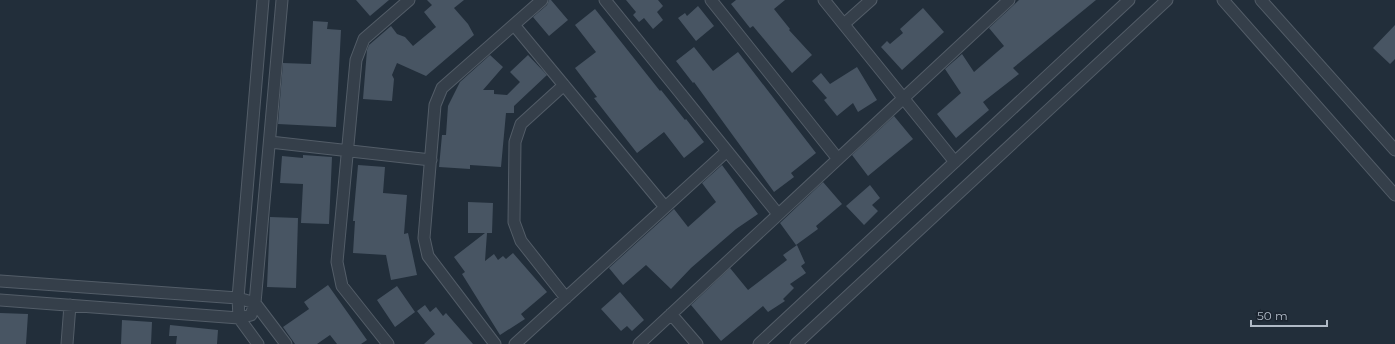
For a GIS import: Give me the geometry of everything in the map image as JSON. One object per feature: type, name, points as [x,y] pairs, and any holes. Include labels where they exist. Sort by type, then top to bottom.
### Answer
[{"type":"street","points":[[258,344],[239,318],[238,298],[263,0]]},
{"type":"street","points":[[0,300],[239,318],[251,315],[255,304],[282,0]]},
{"type":"street","points":[[388,344],[342,286],[337,262],[356,60],[364,39],[409,0]]},
{"type":"street","points":[[495,344],[428,256],[424,238],[435,105],[442,88],[542,0]]},
{"type":"street","points":[[605,0],[778,214]]},
{"type":"street","points":[[711,0],[838,159]]},
{"type":"street","points":[[824,0],[955,162]]},
{"type":"street","points":[[844,24],[871,0]]},
{"type":"street","points":[[759,344],[1129,0]]},
{"type":"street","points":[[796,344],[1167,0]]},
{"type":"street","points":[[1223,0],[1395,195]]},
{"type":"street","points":[[1261,0],[1395,150]]},
{"type":"street","points":[[639,344],[1007,1]]},
{"type":"street","points":[[514,25],[665,207]]},
{"type":"street","points":[[564,85],[522,124],[516,142],[514,222],[521,242],[566,298]]},
{"type":"street","points":[[270,142],[431,160]]},
{"type":"street","points":[[516,344],[727,151]]},
{"type":"street","points":[[0,281],[238,298],[255,304],[286,344]]},
{"type":"street","points":[[67,344],[70,305]]},
{"type":"street","points":[[671,314],[697,344]]},
{"type":"building","points":[[356,0],[389,0],[370,16]]},
{"type":"building","points":[[427,0],[464,0],[454,8],[468,24],[474,35],[426,76],[397,63],[392,75],[394,79],[392,101],[363,99],[367,50],[369,45],[391,26],[397,34],[405,37],[413,46],[436,27],[424,12],[432,5]]},
{"type":"building","points":[[549,0],[551,0],[568,20],[549,36],[533,17],[547,5]]},
{"type":"building","points":[[626,0],[658,0],[663,6],[657,12],[663,20],[653,29],[644,18],[639,22],[633,15],[636,12]]},
{"type":"building","points":[[736,0],[785,0],[774,9],[790,29],[789,30],[812,55],[792,73],[753,26],[750,28],[731,4]]},
{"type":"building","points":[[1019,0],[1096,0],[1013,68],[1019,74],[983,102],[989,110],[956,138],[937,114],[961,93],[945,69],[962,54],[974,72],[1004,46],[989,28]]},
{"type":"building","points":[[698,6],[714,26],[696,41],[678,18],[685,13],[687,16]]},
{"type":"building","points":[[923,8],[944,32],[902,70],[881,47],[887,41],[890,44],[903,33],[900,29]]},
{"type":"building","points":[[595,9],[660,91],[661,90],[704,142],[684,158],[664,132],[637,153],[594,98],[597,97],[575,68],[596,52],[575,25]]},
{"type":"building","points":[[313,21],[328,22],[327,29],[341,30],[336,127],[278,124],[283,63],[311,64]]},
{"type":"building","points":[[1395,25],[1395,59],[1390,64],[1373,48]]},
{"type":"building","points":[[694,47],[713,71],[738,52],[816,153],[791,173],[794,177],[774,192],[694,82],[693,83],[676,61]]},
{"type":"building","points":[[490,55],[503,67],[483,90],[494,90],[494,94],[507,95],[520,82],[510,72],[528,55],[547,75],[514,106],[514,113],[506,113],[501,167],[470,165],[470,169],[439,167],[442,135],[446,135],[448,106],[460,82]]},
{"type":"building","points":[[857,67],[877,100],[858,112],[853,103],[837,116],[824,100],[827,98],[812,81],[821,73],[830,84]]},
{"type":"building","points":[[894,116],[913,139],[868,176],[852,155]]},
{"type":"building","points":[[303,155],[332,157],[329,224],[301,223],[303,184],[280,183],[282,156],[303,158]]},
{"type":"building","points":[[358,165],[385,167],[383,193],[407,195],[404,234],[408,233],[417,275],[391,280],[386,255],[353,253],[355,221],[353,221]]},
{"type":"building","points":[[722,165],[758,214],[736,229],[691,268],[671,289],[646,265],[623,285],[609,268],[674,209],[688,227],[716,202],[702,183]]},
{"type":"building","points":[[823,182],[842,204],[816,226],[818,229],[796,245],[780,223]]},
{"type":"building","points":[[870,185],[880,198],[872,205],[878,211],[864,225],[846,206]]},
{"type":"building","points":[[468,202],[493,203],[492,233],[487,233],[485,261],[494,254],[498,260],[503,256],[506,259],[513,253],[547,292],[521,314],[525,319],[500,335],[462,274],[465,272],[454,257],[485,233],[468,233]]},
{"type":"building","points":[[270,217],[298,218],[296,288],[267,287]]},
{"type":"building","points":[[797,245],[805,263],[801,266],[806,273],[790,284],[794,288],[783,299],[785,301],[768,312],[763,306],[721,341],[691,305],[730,268],[748,290],[787,260],[783,255]]},
{"type":"building","points":[[328,285],[367,340],[361,344],[337,344],[330,335],[317,344],[295,344],[283,327],[309,309],[304,302]]},
{"type":"building","points":[[397,286],[415,312],[395,327],[377,300]]},
{"type":"building","points":[[620,292],[644,320],[632,331],[627,326],[621,331],[601,309]]},
{"type":"building","points":[[425,305],[430,312],[436,307],[443,316],[446,313],[473,344],[424,344],[435,334],[417,311]]},
{"type":"building","points":[[0,313],[28,314],[26,344],[0,344]]},
{"type":"building","points":[[122,320],[152,322],[151,344],[121,344]]},
{"type":"building","points":[[170,325],[218,330],[217,344],[176,344],[177,336],[169,336]]}]
